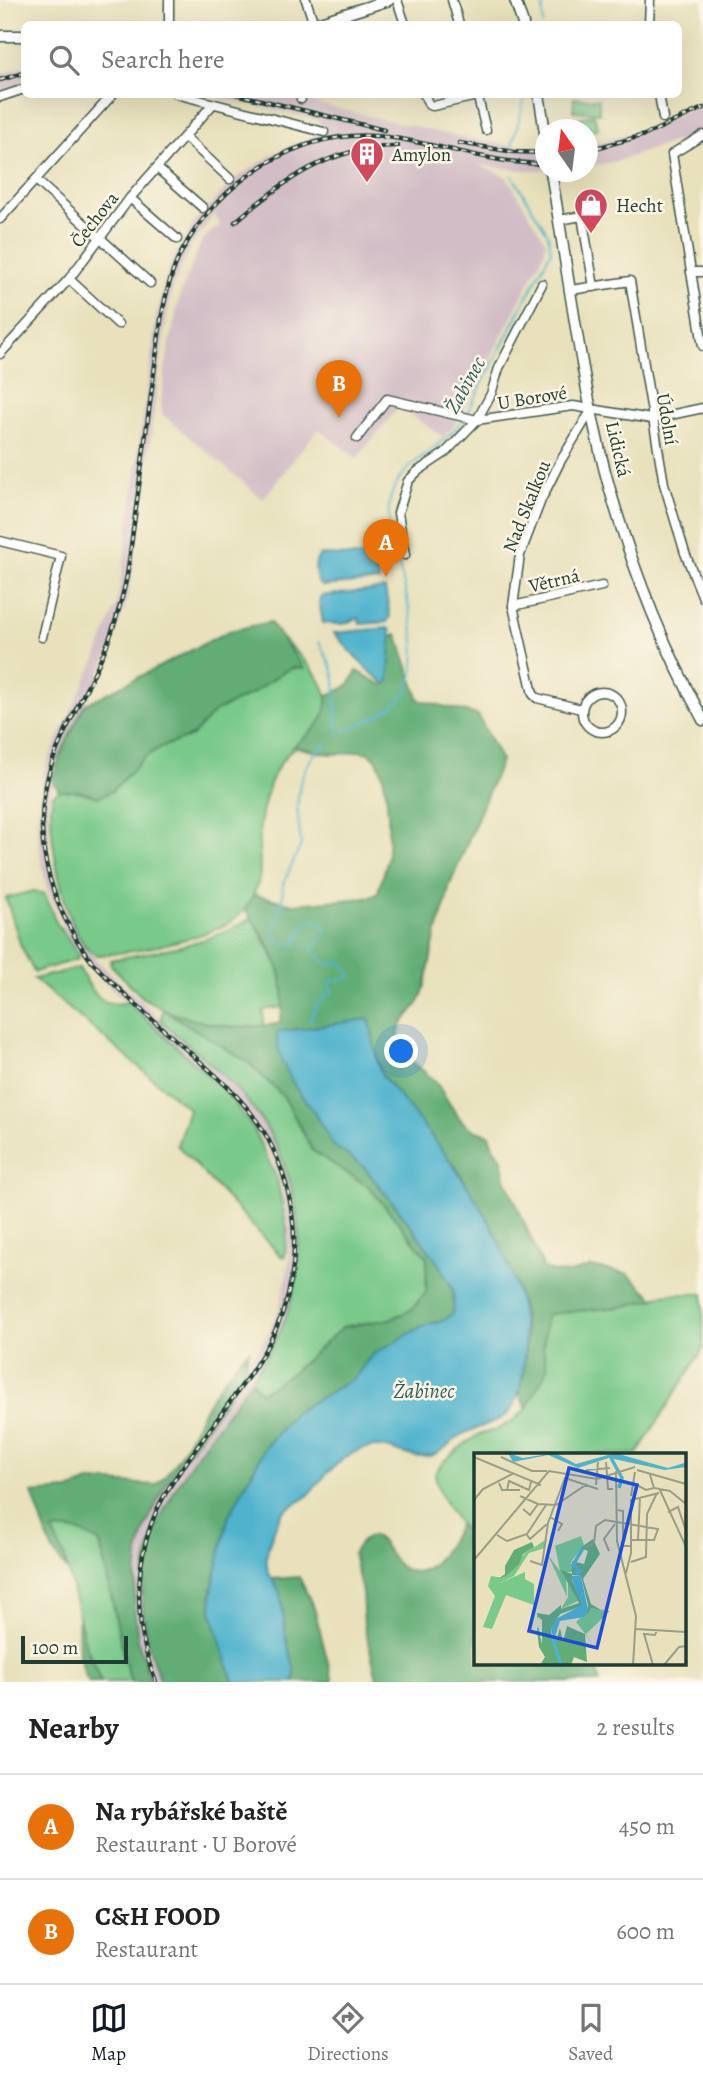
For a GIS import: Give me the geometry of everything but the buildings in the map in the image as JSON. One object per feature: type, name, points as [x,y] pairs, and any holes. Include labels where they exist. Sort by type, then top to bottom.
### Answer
[{"type":"main road","points":[[323,21],[388,0]]},
{"type":"main road","points":[[514,0],[522,21]]},
{"type":"main road","points":[[0,36],[21,36]]},
{"type":"main road","points":[[540,98],[542,119]]},
{"type":"main road","name":"Lidická","points":[[553,182],[592,409],[607,477],[642,588],[673,662],[703,720]]},
{"type":"street","points":[[169,0],[169,21]]},
{"type":"street","points":[[306,0],[313,21]]},
{"type":"street","points":[[397,0],[404,21]]},
{"type":"street","points":[[452,0],[457,21]]},
{"type":"street","points":[[649,0],[649,21]]},
{"type":"street","points":[[0,97],[21,90]]},
{"type":"street","points":[[0,219],[110,98]]},
{"type":"street","points":[[191,98],[324,132]]},
{"type":"street","points":[[426,98],[429,105],[433,106],[465,98]]},
{"type":"street","points":[[478,98],[486,130]]},
{"type":"street","points":[[660,98],[663,118]]},
{"type":"street","name":"Čechova","points":[[0,354],[69,279],[130,198],[213,104]]},
{"type":"street","points":[[703,135],[672,154],[703,346]]},
{"type":"street","points":[[185,137],[230,179]]},
{"type":"street","points":[[157,168],[203,208]]},
{"type":"street","points":[[37,181],[150,283]]},
{"type":"street","points":[[130,198],[177,239]]},
{"type":"street","points":[[559,220],[582,216],[594,287],[571,290]]},
{"type":"street","points":[[691,272],[703,272]]},
{"type":"street","points":[[69,279],[118,324]]},
{"type":"street","name":"Údolní","points":[[594,287],[630,281],[664,484],[685,553],[703,598]]},
{"type":"street","points":[[357,438],[387,399],[469,418],[493,390],[499,368],[541,284]]},
{"type":"street","name":"U Borové","points":[[405,555],[398,513],[408,481],[445,453],[469,418],[573,406],[651,419]]},
{"type":"street","points":[[651,419],[703,408]]},
{"type":"street","name":"Nad Skalkou","points":[[582,709],[537,698],[533,694],[513,606],[520,555],[541,500],[592,409]]},
{"type":"street","points":[[0,541],[61,556],[42,637]]},
{"type":"street","name":"Větrná","points":[[513,606],[602,586]]},
{"type":"street","name":"Nad Skalkou","points":[[607,694],[621,705],[623,717],[612,729],[601,730],[589,724],[582,716],[582,709],[589,696],[607,694]]},
{"type":"shaded area","points":[[21,68],[21,85],[0,91],[0,74]]},
{"type":"shaded area","name":"Amylon","points":[[222,98],[293,98],[468,139],[535,147],[535,170],[478,165],[507,177],[546,242],[544,253],[478,383],[453,427],[443,437],[399,407],[357,458],[318,429],[263,499],[162,414],[166,363],[179,298],[202,240],[220,225],[214,214],[190,248],[173,285],[132,577],[125,608],[107,658],[57,763],[48,803],[49,853],[62,904],[95,959],[238,1090],[260,1118],[286,1168],[295,1203],[299,1240],[295,1282],[279,1333],[251,1380],[174,1489],[154,1530],[147,1555],[144,1606],[148,1639],[161,1682],[151,1682],[138,1641],[134,1606],[138,1554],[145,1527],[166,1484],[243,1375],[270,1329],[286,1280],[289,1259],[288,1222],[282,1187],[271,1156],[241,1109],[207,1074],[99,977],[69,939],[47,888],[37,821],[48,760],[98,654],[116,605],[156,319],[172,262],[196,220],[233,180],[275,153],[328,130],[315,119]]},
{"type":"shaded area","points":[[703,101],[703,132],[687,142],[675,141],[618,161],[598,164],[598,142],[635,133],[670,119]]},
{"type":"green space","points":[[574,98],[599,99],[599,113],[573,111]]},
{"type":"green space","points":[[594,115],[595,119],[572,119]]},
{"type":"green space","points":[[270,622],[304,669],[293,668],[283,672],[253,693],[214,712],[192,736],[161,747],[145,757],[112,791],[99,797],[79,791],[59,791],[52,780],[84,705],[229,631]]},
{"type":"green space","points":[[277,634],[314,672],[322,684],[327,708],[320,724],[285,757],[270,784],[260,830],[259,879],[250,901],[235,919],[208,932],[148,948],[97,955],[88,949],[79,937],[64,898],[54,851],[51,810],[53,795],[69,790],[99,797],[112,791],[145,757],[161,747],[192,736],[214,712],[255,692]]},
{"type":"green space","points":[[397,634],[419,700],[478,715],[501,761],[449,887],[423,993],[400,1029],[401,1048],[437,1084],[464,1123],[489,1135],[493,1147],[502,1159],[505,1178],[544,1269],[569,1273],[591,1267],[628,1274],[655,1299],[621,1307],[547,1314],[543,1348],[547,1368],[526,1409],[519,1392],[524,1372],[526,1335],[517,1287],[494,1231],[458,1170],[382,1075],[369,1019],[277,1032],[295,1087],[312,1109],[333,1145],[364,1167],[438,1263],[453,1289],[454,1308],[445,1320],[423,1326],[372,1355],[354,1378],[294,1413],[266,1446],[228,1518],[212,1591],[211,1610],[233,1682],[161,1682],[147,1636],[143,1595],[148,1556],[160,1520],[200,1451],[251,1380],[261,1393],[293,1372],[343,1327],[390,1319],[411,1310],[426,1292],[427,1257],[369,1187],[313,1151],[284,1097],[249,1063],[164,1010],[192,1019],[235,1027],[280,1023],[283,992],[277,963],[245,910],[254,895],[294,904],[366,898],[377,894],[387,862],[388,829],[385,783],[376,759],[364,752],[331,754],[293,747],[322,719],[327,695],[345,687],[357,671],[382,685],[388,683],[391,637]]},
{"type":"green space","points":[[34,891],[45,894],[56,922],[77,952],[78,959],[34,972],[21,946],[6,898]]},
{"type":"green space","points":[[251,918],[279,970],[284,1007],[263,1010],[264,1027],[233,1028],[167,1012],[249,1063],[284,1097],[313,1151],[369,1187],[427,1257],[426,1292],[411,1310],[390,1319],[343,1327],[293,1372],[261,1393],[251,1380],[284,1323],[294,1287],[298,1258],[295,1202],[288,1175],[264,1124],[247,1101],[216,1069],[161,1021],[163,1009],[143,998],[111,965],[110,960],[201,941]]},
{"type":"green space","points":[[79,968],[97,996],[110,1003],[128,1002],[227,1093],[253,1128],[277,1179],[287,1230],[285,1257],[282,1257],[177,1145],[189,1109],[34,979]]},
{"type":"green space","points":[[668,1294],[703,1294],[703,1349],[638,1453],[474,1453],[474,1538],[450,1510],[440,1492],[435,1474],[443,1462],[463,1445],[478,1435],[513,1421],[526,1409],[547,1368],[543,1348],[547,1314],[621,1307]]},
{"type":"green space","points":[[249,1350],[243,1375],[166,1484],[145,1527],[138,1554],[134,1606],[138,1641],[151,1682],[131,1682],[100,1543],[77,1531],[65,1529],[52,1532],[65,1558],[66,1569],[52,1550],[32,1493],[69,1490],[92,1481],[156,1485],[179,1456],[217,1388]]},
{"type":"green space","points":[[459,1525],[474,1538],[474,1664],[595,1664],[600,1682],[378,1682],[364,1625],[362,1592],[353,1554],[362,1542],[375,1536],[401,1567],[420,1571],[437,1560]]},
{"type":"green space","points":[[60,1529],[82,1532],[100,1543],[131,1682],[101,1682],[86,1646],[65,1558],[52,1532]]},
{"type":"green space","points":[[299,1577],[314,1608],[333,1682],[294,1682],[294,1669],[280,1599],[273,1579]]},
{"type":"green space","points":[[78,1615],[86,1646],[101,1682],[88,1682],[79,1656]]},
{"type":"water","points":[[320,555],[375,557],[379,581],[321,586],[315,571]]},
{"type":"water","points":[[385,589],[390,616],[387,622],[360,624],[359,618],[342,624],[323,623],[319,601],[321,596]]},
{"type":"water","points":[[387,628],[391,630],[389,681],[385,684],[367,669],[334,633]]},
{"type":"water","name":"Žabinec","points":[[369,1019],[382,1075],[458,1172],[500,1242],[514,1280],[523,1320],[522,1382],[511,1410],[496,1421],[463,1434],[437,1453],[426,1457],[377,1447],[360,1450],[338,1463],[308,1495],[283,1512],[270,1542],[267,1564],[282,1600],[294,1682],[233,1682],[211,1610],[212,1591],[228,1518],[266,1446],[294,1413],[354,1378],[372,1355],[423,1326],[445,1320],[454,1308],[453,1289],[438,1263],[364,1167],[333,1145],[282,1062],[277,1032]]},
{"type":"waterway","name":"Žabinec","points":[[543,0],[543,21]]},
{"type":"waterway","name":"Žabinec","points":[[512,146],[525,98]]},
{"type":"waterway","name":"Žabinec","points":[[467,413],[551,251],[548,234],[512,175]]},
{"type":"waterway","name":"Žabinec","points":[[343,732],[390,708],[403,697],[410,683],[414,666],[412,625],[390,529],[390,500],[398,481],[406,471],[445,439],[462,421]]},
{"type":"waterway","points":[[319,642],[335,679],[337,728]]},
{"type":"waterway","name":"Žabinec","points":[[310,1021],[318,1003],[332,991],[329,984],[331,981],[349,978],[351,974],[341,962],[329,965],[312,951],[327,930],[323,924],[310,920],[307,922],[295,944],[282,943],[273,934],[282,904],[283,884],[301,845],[297,806],[300,783],[313,756],[326,744]]},
{"type":"railway","points":[[0,80],[21,74]]},
{"type":"railway","points":[[252,98],[384,130]]},
{"type":"railway","points":[[598,147],[645,135],[703,108]]},
{"type":"railway","points":[[156,1682],[143,1640],[140,1619],[140,1575],[148,1533],[161,1501],[173,1481],[252,1370],[275,1331],[284,1308],[294,1258],[294,1233],[286,1184],[267,1137],[242,1102],[92,962],[64,916],[54,891],[43,839],[42,813],[53,760],[106,648],[125,586],[166,294],[181,253],[218,202],[241,181],[267,163],[295,149],[324,140],[355,136],[387,137],[506,161],[535,163]]},
{"type":"railway","points":[[459,143],[535,153]]},
{"type":"railway","points":[[235,222],[290,179],[310,168],[351,152],[398,146]]},
{"type":"place","name":"Amylon","points":[[367,184]]},
{"type":"place","name":"Hecht","points":[[591,235]]},
{"type":"place","name":"C&H FOOD","points":[[339,418]]},
{"type":"place","name":"Na rybářské baště","points":[[386,577]]}]
